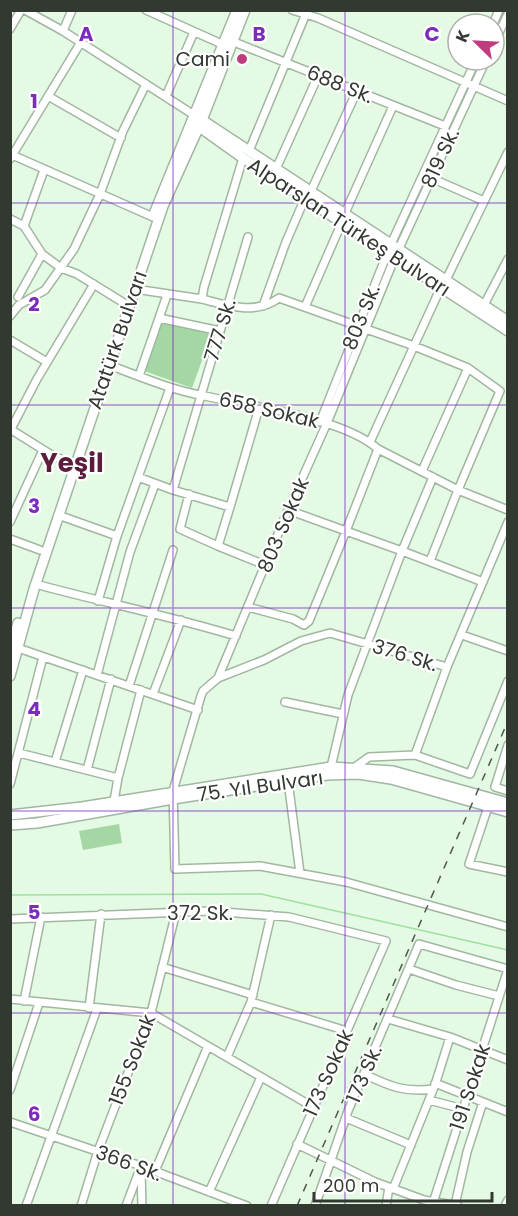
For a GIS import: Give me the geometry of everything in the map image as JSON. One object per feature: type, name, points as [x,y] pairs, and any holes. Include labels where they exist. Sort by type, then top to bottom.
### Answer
[{"type":"main road","name":"Atatürk Bulvarı","points":[[197,121],[237,10]]},
{"type":"main road","name":"Atatürk Bulvarı","points":[[14,649],[12,635],[124,303],[160,205],[234,42],[245,10]]},
{"type":"main road","name":"Alparslan Türkeş Bulvarı","points":[[197,121],[444,284],[507,331]]},
{"type":"main road","name":"Alparslan Türkeş Bulvarı","points":[[246,154],[276,169],[308,195]]},
{"type":"main road","name":"Atatürk Bulvarı","points":[[10,676],[14,649],[135,289],[153,217],[160,205]]},
{"type":"main road","name":"Alparslan Türkeş Bulvarı","points":[[444,284],[484,305],[507,321]]},
{"type":"main road","name":"75. Yıl Bulvarı","points":[[10,825],[37,823],[331,766],[393,771],[507,803]]},
{"type":"main road","name":"75. Yıl Bulvarı","points":[[10,815],[327,775],[358,774],[391,779],[507,812]]},
{"type":"street","points":[[10,28],[21,10]]},
{"type":"street","points":[[25,10],[40,14],[166,96],[197,121]]},
{"type":"street","points":[[63,31],[72,10]]},
{"type":"street","points":[[292,10],[305,16],[318,18],[507,101]]},
{"type":"street","points":[[318,18],[322,10]]},
{"type":"street","points":[[148,11],[224,45]]},
{"type":"street","points":[[202,299],[246,154],[305,16]]},
{"type":"street","points":[[166,96],[194,32]]},
{"type":"street","points":[[81,42],[11,156],[153,217]]},
{"type":"street","name":"688 Sk.","points":[[234,42],[445,126]]},
{"type":"street","points":[[465,83],[470,72]]},
{"type":"street","name":"819 Sk.","points":[[393,250],[481,72]]},
{"type":"street","points":[[276,169],[318,76]]},
{"type":"street","name":"803 Sk.","points":[[323,422],[357,325],[393,250],[465,83]]},
{"type":"street","points":[[10,316],[19,305],[45,290],[74,249],[100,194],[121,138],[146,84]]},
{"type":"street","points":[[263,306],[286,242],[357,91]]},
{"type":"street","points":[[48,96],[121,138]]},
{"type":"street","points":[[305,307],[393,106]]},
{"type":"street","points":[[370,442],[507,152]]},
{"type":"street","points":[[24,226],[44,170]]},
{"type":"street","points":[[430,178],[484,201]]},
{"type":"street","points":[[10,219],[24,226],[42,254],[61,268],[94,284],[124,303]]},
{"type":"street","name":"777 Sk.","points":[[173,490],[248,237]]},
{"type":"street","name":"803 Sokak","points":[[300,873],[260,866],[175,869],[173,795],[203,691],[218,678],[323,422],[366,328],[393,250]]},
{"type":"street","points":[[18,297],[42,254]]},
{"type":"street","points":[[484,305],[507,259]]},
{"type":"street","points":[[69,463],[43,450],[11,429],[47,362],[94,284]]},
{"type":"street","points":[[135,289],[244,308],[269,305],[279,298],[366,328],[468,368],[504,393],[458,490],[430,561]]},
{"type":"street","points":[[10,292],[25,301]]},
{"type":"street","points":[[139,376],[167,295]]},
{"type":"street","points":[[159,318],[220,331]]},
{"type":"street","points":[[10,340],[47,362]]},
{"type":"street","name":"658 Sokak","points":[[109,365],[170,388],[323,422],[370,442],[378,449],[458,490],[507,510]]},
{"type":"street","points":[[422,471],[468,368]]},
{"type":"street","points":[[98,601],[117,536],[170,388]]},
{"type":"street","points":[[218,546],[260,408]]},
{"type":"street","points":[[248,607],[293,619],[304,625],[309,621],[378,449]]},
{"type":"street","points":[[10,522],[43,450]]},
{"type":"street","points":[[138,477],[230,507]]},
{"type":"street","points":[[331,766],[343,714],[367,644],[433,477]]},
{"type":"street","points":[[97,675],[130,552],[155,483]]},
{"type":"street","points":[[189,495],[180,529],[266,565]]},
{"type":"street","points":[[288,510],[483,582]]},
{"type":"street","points":[[58,515],[117,536]]},
{"type":"street","points":[[447,667],[507,522]]},
{"type":"street","points":[[10,539],[40,550]]},
{"type":"street","points":[[129,686],[172,550]]},
{"type":"street","points":[[35,584],[236,636]]},
{"type":"street","points":[[153,694],[181,620]]},
{"type":"street","name":"376 Sk.","points":[[218,678],[264,660],[301,641],[330,633],[447,667],[415,755]]},
{"type":"street","points":[[462,635],[507,651]]},
{"type":"street","points":[[14,649],[198,710]]},
{"type":"street","points":[[10,784],[43,657]]},
{"type":"street","points":[[56,762],[83,670]]},
{"type":"street","points":[[87,770],[111,680]]},
{"type":"street","points":[[355,767],[369,757],[415,755],[470,774],[507,681]]},
{"type":"street","points":[[114,801],[141,690]]},
{"type":"street","points":[[285,702],[343,714]]},
{"type":"street","points":[[507,746],[495,787],[507,791]]},
{"type":"street","points":[[19,753],[118,778]]},
{"type":"street","points":[[288,781],[300,873],[346,882],[507,927]]},
{"type":"street","points":[[489,807],[469,864],[507,872]]},
{"type":"street","name":"372 Sk.","points":[[10,919],[210,910],[289,917],[386,941]]},
{"type":"street","name":"155 Sokak","points":[[81,1206],[98,1151],[151,1013],[176,912]]},
{"type":"street","points":[[26,1206],[52,1136],[93,1009],[101,914]]},
{"type":"street","points":[[227,1058],[252,998],[271,915]]},
{"type":"street","points":[[24,1001],[41,917]]},
{"type":"street","name":"173 Sokak","points":[[270,1206],[386,941]]},
{"type":"street","name":"173 Sk.","points":[[315,1206],[346,1118],[419,944],[507,969]]},
{"type":"street","points":[[162,967],[347,1031]]},
{"type":"street","points":[[409,969],[456,985],[499,996]]},
{"type":"street","name":"191 Sokak","points":[[432,1203],[507,969]]},
{"type":"street","points":[[10,999],[151,1013],[314,1107]]},
{"type":"street","points":[[10,1090],[39,1003]]},
{"type":"street","points":[[388,1019],[450,1037],[507,1060]]},
{"type":"street","points":[[386,1206],[391,1188],[429,1100],[450,1037]]},
{"type":"street","points":[[155,1171],[208,1046]]},
{"type":"street","points":[[364,1074],[394,1088],[416,1091],[434,1086],[466,1095],[507,1112]]},
{"type":"street","points":[[210,1192],[261,1077]]},
{"type":"street","points":[[429,1100],[463,1108]]},
{"type":"street","points":[[297,1144],[391,1188],[432,1203],[457,1205],[467,1152],[483,1102]]},
{"type":"street","points":[[346,1118],[411,1145]]},
{"type":"street","name":"366 Sk.","points":[[10,1122],[141,1166],[247,1206]]},
{"type":"street","points":[[126,1206],[141,1166]]},
{"type":"street","points":[[141,1166],[142,1206]]},
{"type":"street","points":[[505,1206],[507,1200]]},
{"type":"green space","points":[[161,323],[212,333],[192,388],[144,371]]},
{"type":"green space","points":[[119,824],[122,843],[83,850],[79,831]]},
{"type":"waterway","points":[[10,895],[261,894],[508,950]]},
{"type":"railway","points":[[297,1206],[508,721]]},
{"type":"place","name":"Cami","points":[[242,59]]},
{"type":"district","name":"Yeşil","points":[[72,463]]}]
